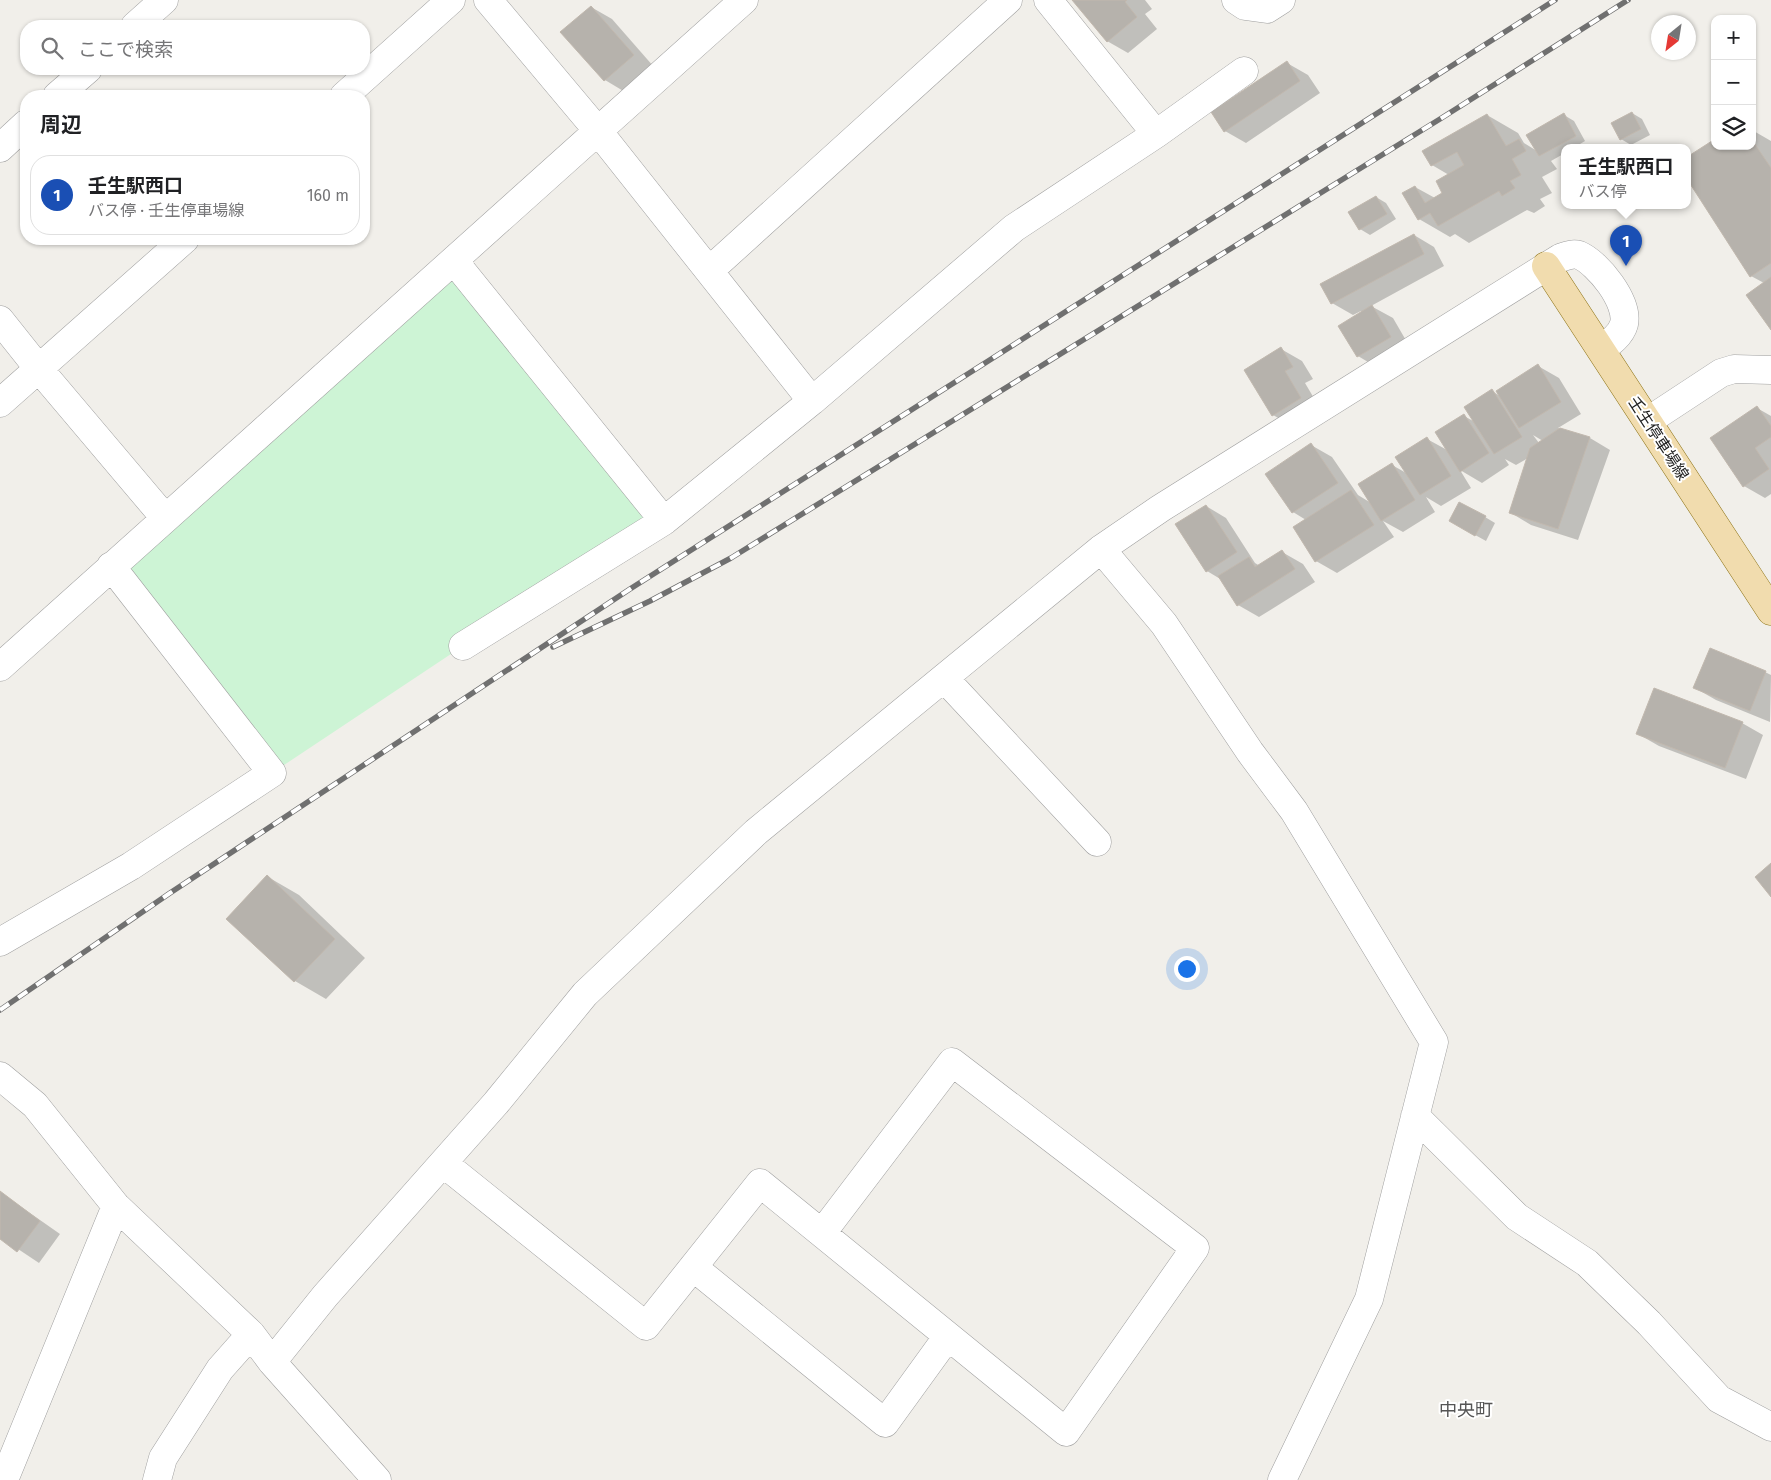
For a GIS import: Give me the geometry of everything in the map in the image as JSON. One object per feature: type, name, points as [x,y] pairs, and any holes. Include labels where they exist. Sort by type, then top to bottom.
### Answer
[{"type":"main road","name":"壬生停車場線","points":[[1546,266],[1771,611]]},
{"type":"street","points":[[142,20],[164,0]]},
{"type":"street","points":[[370,73],[452,0]]},
{"type":"street","points":[[488,0],[598,131],[812,402]]},
{"type":"street","points":[[0,667],[110,566],[454,262],[744,0]]},
{"type":"street","points":[[708,271],[1008,0]]},
{"type":"street","points":[[1048,0],[1156,134]]},
{"type":"street","points":[[1236,0],[1245,6],[1267,9],[1281,0]]},
{"type":"street","points":[[463,646],[664,521],[812,402],[1014,228],[1156,134],[1244,71]]},
{"type":"street","points":[[64,90],[81,75]]},
{"type":"street","points":[[351,90],[368,75]]},
{"type":"street","points":[[0,148],[20,130]]},
{"type":"street","points":[[0,404],[177,245]]},
{"type":"street","points":[[272,1362],[325,1296],[496,1103],[585,994],[756,832],[1101,550],[1161,508],[1546,266],[1569,254],[1578,255],[1601,272],[1623,305],[1624,324],[1619,334],[1601,349]]},
{"type":"street","points":[[454,262],[664,521]]},
{"type":"street","points":[[0,320],[165,518]]},
{"type":"street","points":[[1648,421],[1721,373],[1734,369],[1771,370]]},
{"type":"street","points":[[1101,550],[1164,624],[1250,752],[1294,811],[1434,1042],[1368,1298],[1282,1480]]},
{"type":"street","points":[[0,942],[131,866],[272,773],[110,566]]},
{"type":"street","points":[[944,678],[1097,842]]},
{"type":"street","points":[[443,1163],[646,1326],[760,1183],[1066,1432],[1195,1248],[952,1062],[822,1233]]},
{"type":"street","points":[[0,1076],[35,1105],[116,1206],[251,1334],[272,1362],[377,1480]]},
{"type":"street","points":[[1415,1116],[1517,1217],[1587,1263],[1649,1323],[1719,1399],[1771,1427]]},
{"type":"street","points":[[4,1480],[116,1206]]},
{"type":"street","points":[[693,1267],[885,1423],[948,1336]]},
{"type":"street","points":[[157,1480],[163,1458],[220,1369],[251,1334]]},
{"type":"green space","points":[[454,261],[664,521],[463,646],[272,773],[111,566]]},
{"type":"building","points":[[1072,0],[1127,0],[1125,2],[1137,17],[1107,42]]},
{"type":"building","points":[[591,6],[634,55],[604,81],[560,32]]},
{"type":"building","points":[[1287,61],[1300,81],[1224,132],[1211,112]]},
{"type":"building","points":[[1632,112],[1641,129],[1620,140],[1611,123]]},
{"type":"building","points":[[1564,113],[1576,136],[1539,156],[1526,135]]},
{"type":"building","points":[[1487,114],[1506,146],[1519,139],[1526,151],[1512,159],[1521,175],[1510,181],[1515,188],[1502,196],[1499,191],[1438,226],[1430,213],[1418,220],[1402,193],[1415,186],[1425,203],[1442,193],[1436,181],[1464,165],[1457,152],[1431,166],[1422,151]]},
{"type":"building","points":[[1711,142],[1711,150],[1756,150],[1756,146],[1771,168],[1771,263],[1750,277],[1691,185],[1691,154]]},
{"type":"building","points":[[1376,196],[1387,214],[1359,230],[1348,212]]},
{"type":"building","points":[[1414,234],[1424,254],[1331,304],[1320,284]]},
{"type":"building","points":[[1771,277],[1771,330],[1746,295]]},
{"type":"building","points":[[1372,305],[1391,337],[1357,357],[1338,326]]},
{"type":"building","points":[[1281,347],[1293,367],[1285,371],[1301,398],[1272,416],[1244,370]]},
{"type":"building","points":[[1538,364],[1561,402],[1519,428],[1496,391]]},
{"type":"building","points":[[1492,389],[1522,437],[1494,454],[1464,407]]},
{"type":"building","points":[[1757,406],[1771,426],[1771,437],[1755,448],[1769,469],[1743,487],[1710,438]]},
{"type":"building","points":[[1464,414],[1489,453],[1460,472],[1435,432]]},
{"type":"building","points":[[1560,428],[1590,437],[1558,529],[1509,513],[1530,448]]},
{"type":"building","points":[[1427,437],[1451,476],[1420,495],[1395,457]]},
{"type":"building","points":[[1311,443],[1338,483],[1292,513],[1265,474]]},
{"type":"building","points":[[1392,463],[1415,500],[1381,521],[1358,484]]},
{"type":"building","points":[[1351,490],[1374,525],[1315,562],[1293,527]]},
{"type":"building","points":[[1459,502],[1486,516],[1475,536],[1449,521]]},
{"type":"building","points":[[1206,505],[1237,552],[1206,572],[1175,524]]},
{"type":"building","points":[[1282,550],[1295,569],[1237,606],[1218,576],[1249,557],[1255,567]]},
{"type":"building","points":[[1710,648],[1766,671],[1750,711],[1693,688]]},
{"type":"building","points":[[1654,688],[1743,722],[1725,768],[1636,734]]},
{"type":"building","points":[[1771,863],[1771,897],[1755,877]]},
{"type":"building","points":[[267,875],[335,939],[294,982],[226,919]]},
{"type":"building","points":[[0,1191],[40,1221],[17,1252],[0,1239]]},
{"type":"railway","points":[[0,1010],[170,893],[630,589],[1555,0]]},
{"type":"railway","points":[[553,647],[650,601],[731,558],[1440,119],[1628,0]]},
{"type":"place","name":"壬生駅西口","points":[[1626,266]]},
{"type":"district","name":"中央町","points":[[1466,1410]]}]
